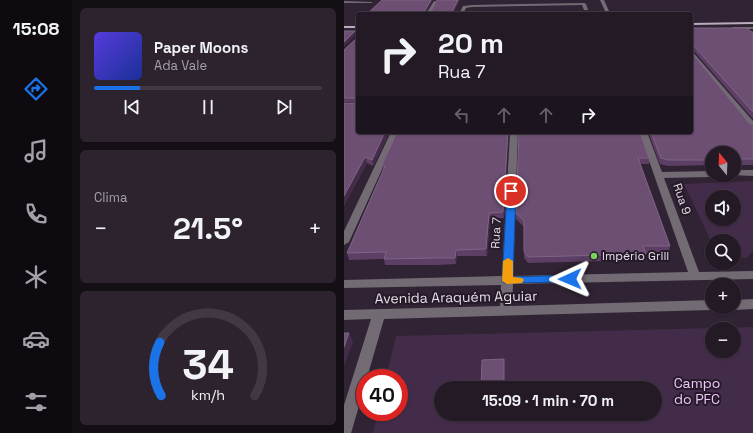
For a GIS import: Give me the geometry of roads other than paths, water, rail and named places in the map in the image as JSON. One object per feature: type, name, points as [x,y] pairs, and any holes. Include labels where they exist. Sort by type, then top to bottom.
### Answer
[{"type":"main road","points":[[693,19],[753,18]]},
{"type":"main road","points":[[344,22],[356,22]]},
{"type":"main road","points":[[693,24],[753,23]]},
{"type":"main road","points":[[344,27],[356,27]]},
{"type":"street","points":[[602,0],[607,11],[605,12]]},
{"type":"street","points":[[344,2],[357,1],[371,4]]},
{"type":"street","points":[[429,12],[435,2]]},
{"type":"street","points":[[462,12],[464,7],[472,6],[584,4],[586,9]]},
{"type":"street","points":[[741,23],[750,28],[753,32]]},
{"type":"street","points":[[693,29],[750,28]]},
{"type":"street","points":[[344,32],[356,32]]},
{"type":"street","points":[[693,54],[753,126]]},
{"type":"street","points":[[344,242],[394,134]]},
{"type":"street","name":"Rua 7","points":[[506,311],[514,134]]},
{"type":"street","name":"Rua 9","points":[[644,134],[660,175],[695,276]]},
{"type":"street","points":[[741,173],[753,173]]},
{"type":"street","points":[[660,175],[705,174]]},
{"type":"street","name":"Avenida Araquém Aguiar","points":[[344,284],[753,274]]},
{"type":"street","points":[[741,305],[753,304]]},
{"type":"street","name":"Avenida Araquém Aguiar","points":[[344,315],[705,306]]},
{"type":"street","points":[[344,430],[379,314]]},
{"type":"place","name":"Império Grill","points":[[594,256]]},
{"type":"park label","name":"Campo do PFC","points":[[697,392]]}]
